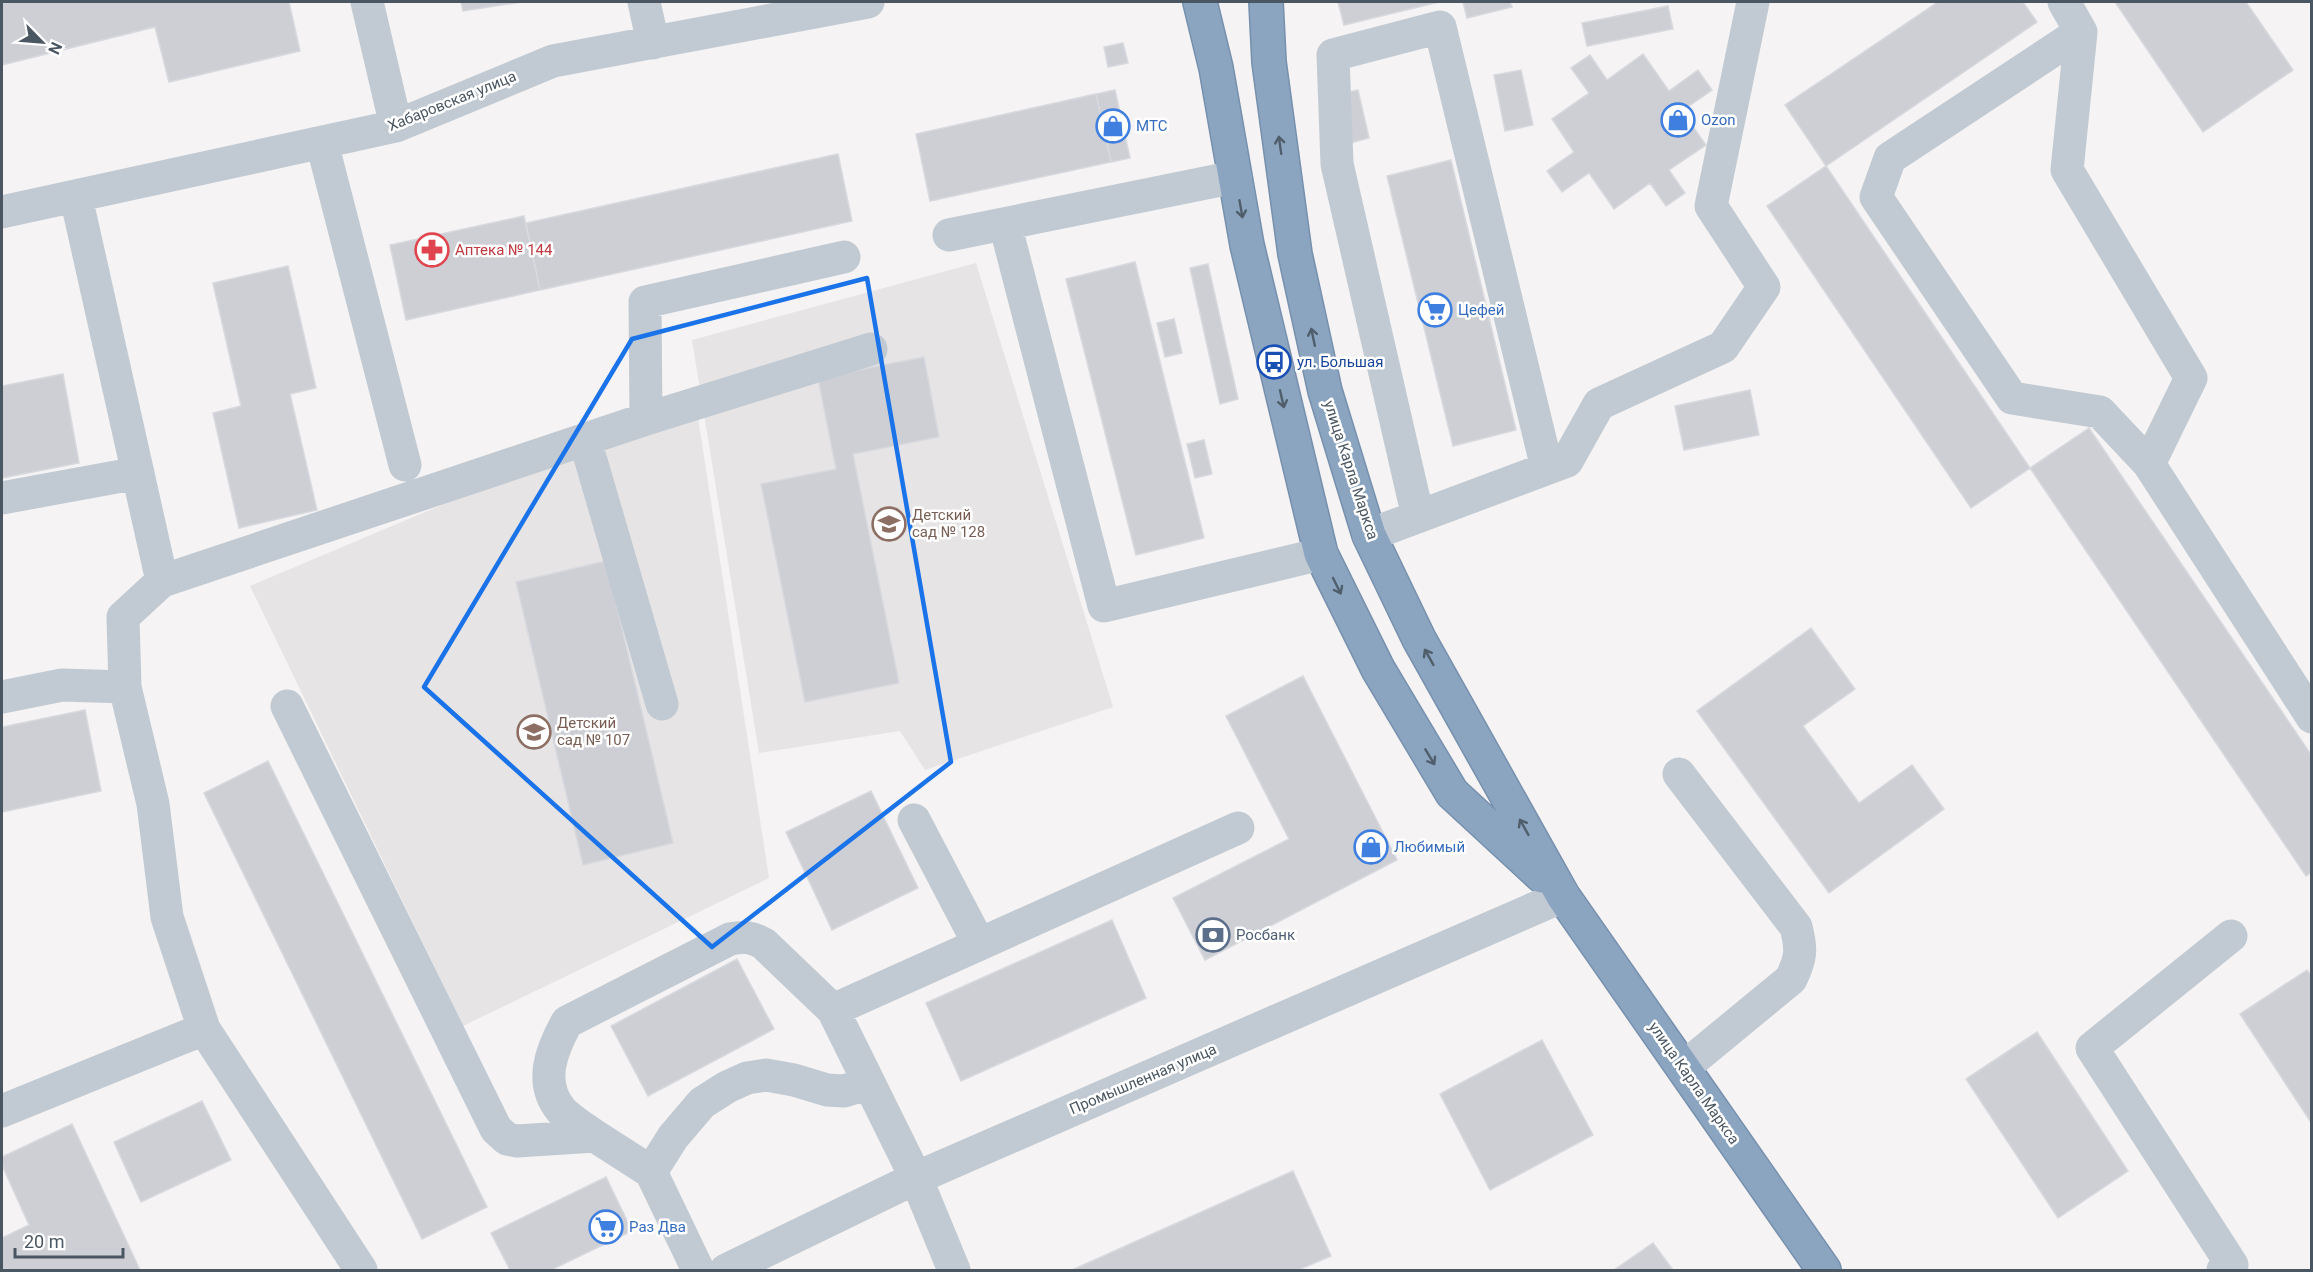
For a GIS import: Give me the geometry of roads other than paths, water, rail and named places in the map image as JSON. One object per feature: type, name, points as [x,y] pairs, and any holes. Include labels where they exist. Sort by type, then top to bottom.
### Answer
[{"type":"highway","points":[[1200,2],[1216,68]]},
{"type":"highway","points":[[1211,2],[1216,68]]},
{"type":"highway","name":"улица Карла Маркса","points":[[1266,2],[1269,62],[1295,254],[1325,391],[1369,535],[1419,639],[1563,896],[1824,1270]]},
{"type":"highway","name":"улица Карла Маркса","points":[[1216,68],[1258,296],[1321,554],[1378,669],[1452,793],[1563,896]]},
{"type":"street","points":[[367,2],[396,126]]},
{"type":"street","points":[[644,2],[653,43]]},
{"type":"street","name":"Хабаровская улица","points":[[2,213],[396,126],[553,61],[868,2]]},
{"type":"street","points":[[1369,535],[1567,461],[1599,404],[1724,346],[1764,287],[1711,206],[1753,2]]},
{"type":"street","points":[[2064,2],[2081,32],[2067,170],[2191,378],[2149,464]]},
{"type":"street","points":[[1418,517],[1337,164],[1333,55],[1440,27],[1547,468]]},
{"type":"street","points":[[2081,32],[1890,158],[1876,197],[2012,398],[2100,412],[2149,464],[2312,717]]},
{"type":"street","points":[[322,143],[405,465]]},
{"type":"street","points":[[949,235],[1235,177]]},
{"type":"street","points":[[76,197],[162,581]]},
{"type":"street","points":[[1005,224],[1104,606],[1321,554]]},
{"type":"street","points":[[646,419],[645,302],[844,257]]},
{"type":"street","points":[[361,1270],[204,1029],[167,917],[153,804],[125,687],[123,617],[162,581],[646,419],[871,349]]},
{"type":"street","points":[[585,440],[662,704]]},
{"type":"street","points":[[2,498],[138,473]]},
{"type":"street","points":[[2,697],[62,685],[125,687]]},
{"type":"street","points":[[287,706],[496,1129],[507,1139],[517,1141],[595,1136]]},
{"type":"street","points":[[1679,774],[1796,927],[1800,944],[1800,960],[1791,979],[1683,1068]]},
{"type":"street","points":[[914,820],[979,944]]},
{"type":"street","points":[[833,1010],[1238,828]]},
{"type":"street","name":"Промышленная улица","points":[[726,1270],[916,1178],[1563,896]]},
{"type":"street","points":[[698,1270],[651,1172],[595,1136],[561,1110],[551,1090],[548,1065],[556,1042],[567,1022],[729,939],[743,936],[764,944],[833,1010],[916,1178],[954,1270]]},
{"type":"street","points":[[2231,936],[2092,1048],[2231,1269]]},
{"type":"street","points":[[2,1111],[204,1029]]},
{"type":"street","points":[[651,1172],[673,1137],[702,1103],[747,1078],[765,1075],[794,1080],[827,1090],[844,1091],[869,1083]]},
{"type":"place","name":"Ozon","points":[[1678,120]]},
{"type":"place","name":"МТС","points":[[1113,126]]},
{"type":"place","name":"Аптека № 144","points":[[432,250]]},
{"type":"place","name":"Цефей","points":[[1435,310]]},
{"type":"place","name":"ул. Большая","points":[[1274,362]]},
{"type":"place","name":"Детский сад № 128","points":[[889,524]]},
{"type":"place","name":"Детский сад № 107","points":[[534,732]]},
{"type":"place","name":"Любимый","points":[[1371,847]]},
{"type":"place","name":"Росбанк","points":[[1213,935]]},
{"type":"place","name":"Раз Два","points":[[606,1227]]}]
